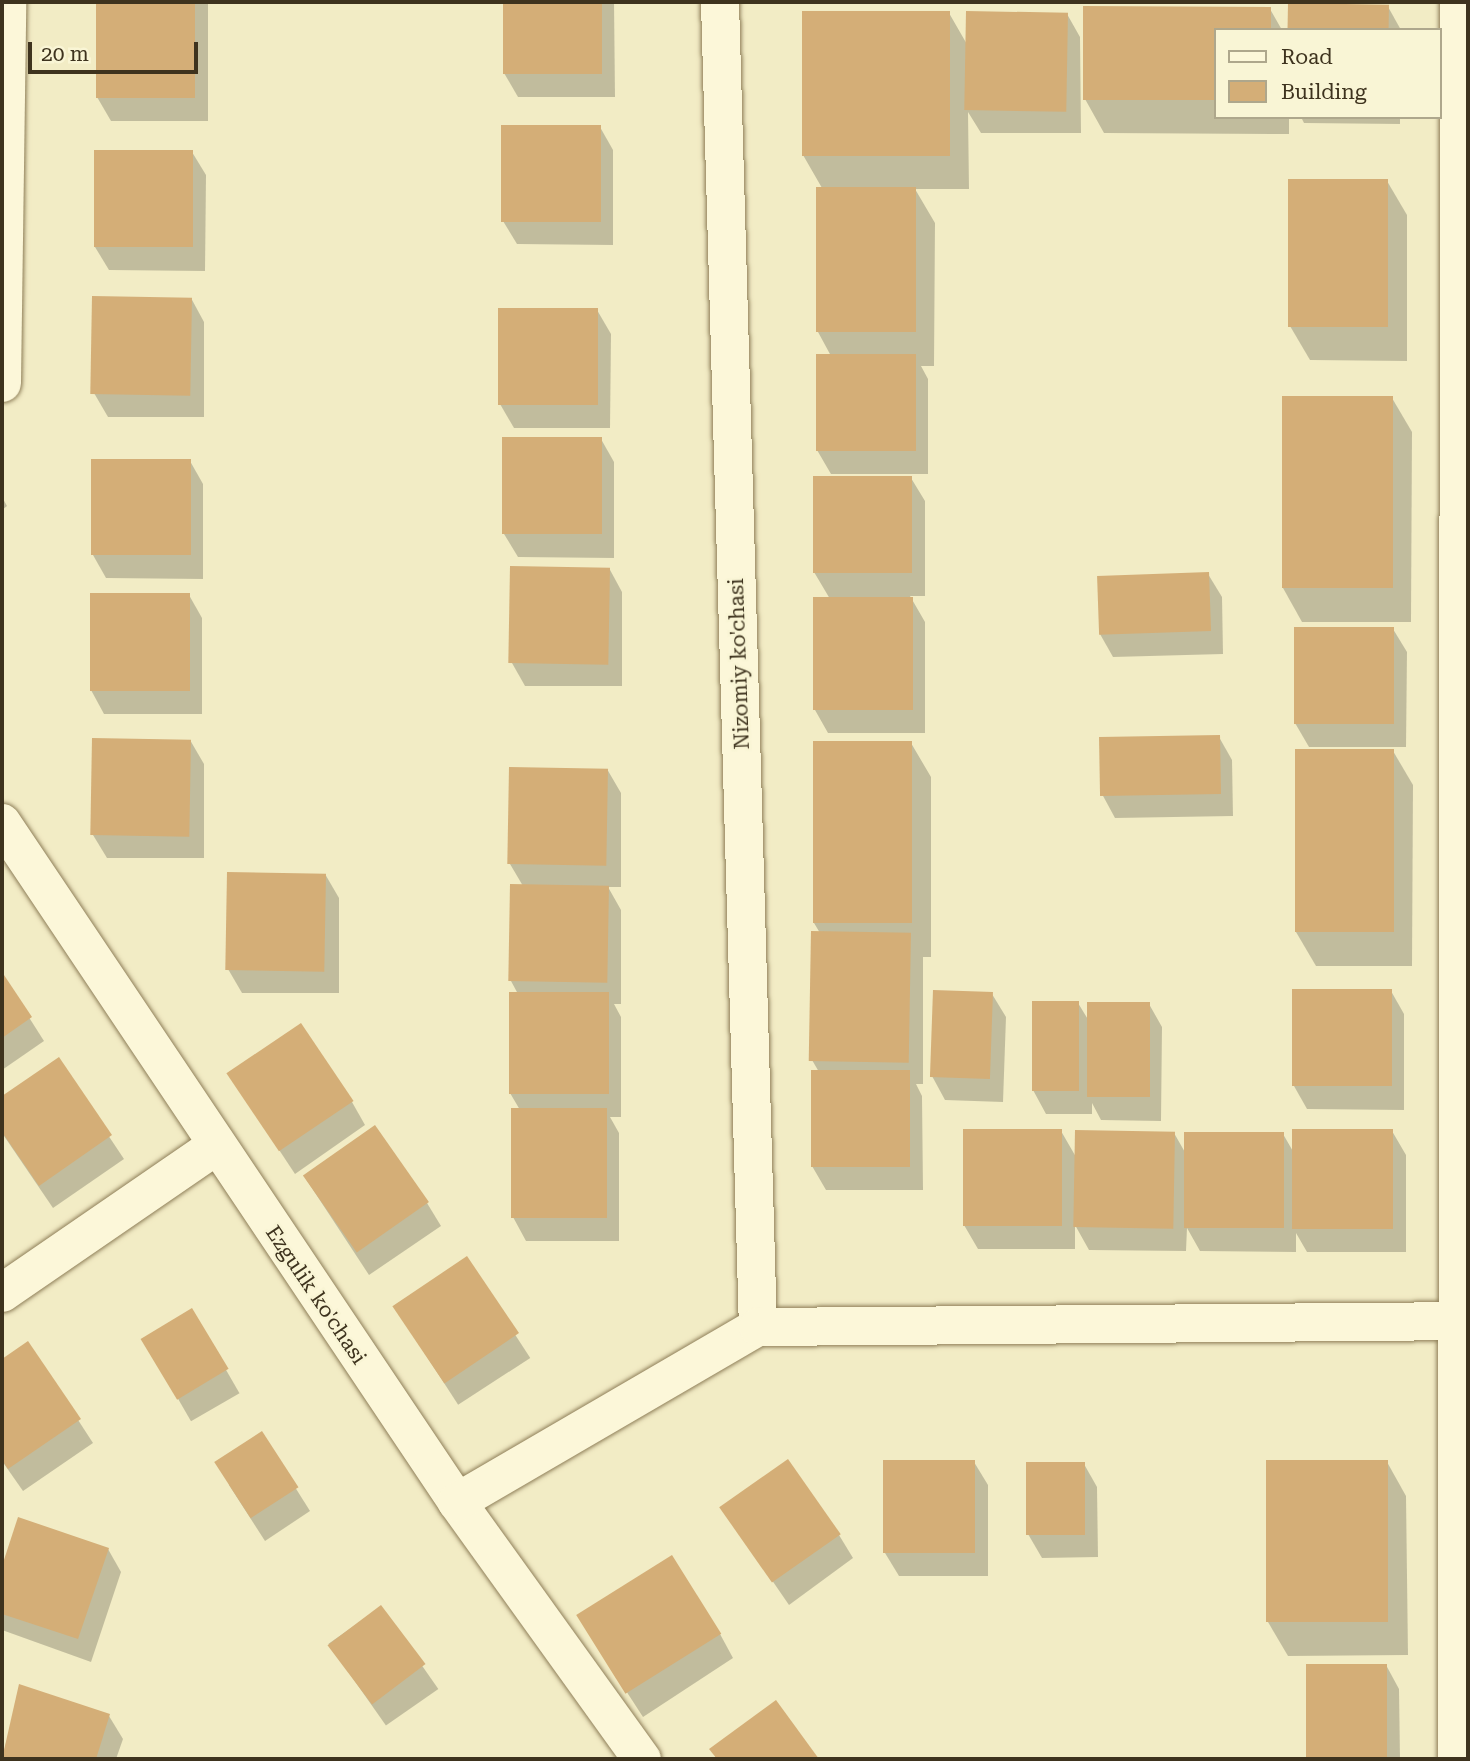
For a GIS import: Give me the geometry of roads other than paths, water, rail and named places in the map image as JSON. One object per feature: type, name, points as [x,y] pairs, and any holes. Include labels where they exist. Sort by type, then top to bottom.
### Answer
[{"type":"street","points":[[2,383],[7,2]]},
{"type":"street","name":"Nizomiy ko'chasi","points":[[720,2],[758,1327]]},
{"type":"street","points":[[1457,1759],[1463,1321],[1463,617],[1459,2]]},
{"type":"street","name":"Ezgulik ko'chasi","points":[[2,823],[457,1502],[642,1759]]},
{"type":"street","points":[[2,1293],[216,1146]]},
{"type":"street","points":[[457,1502],[758,1327],[1463,1321]]}]
